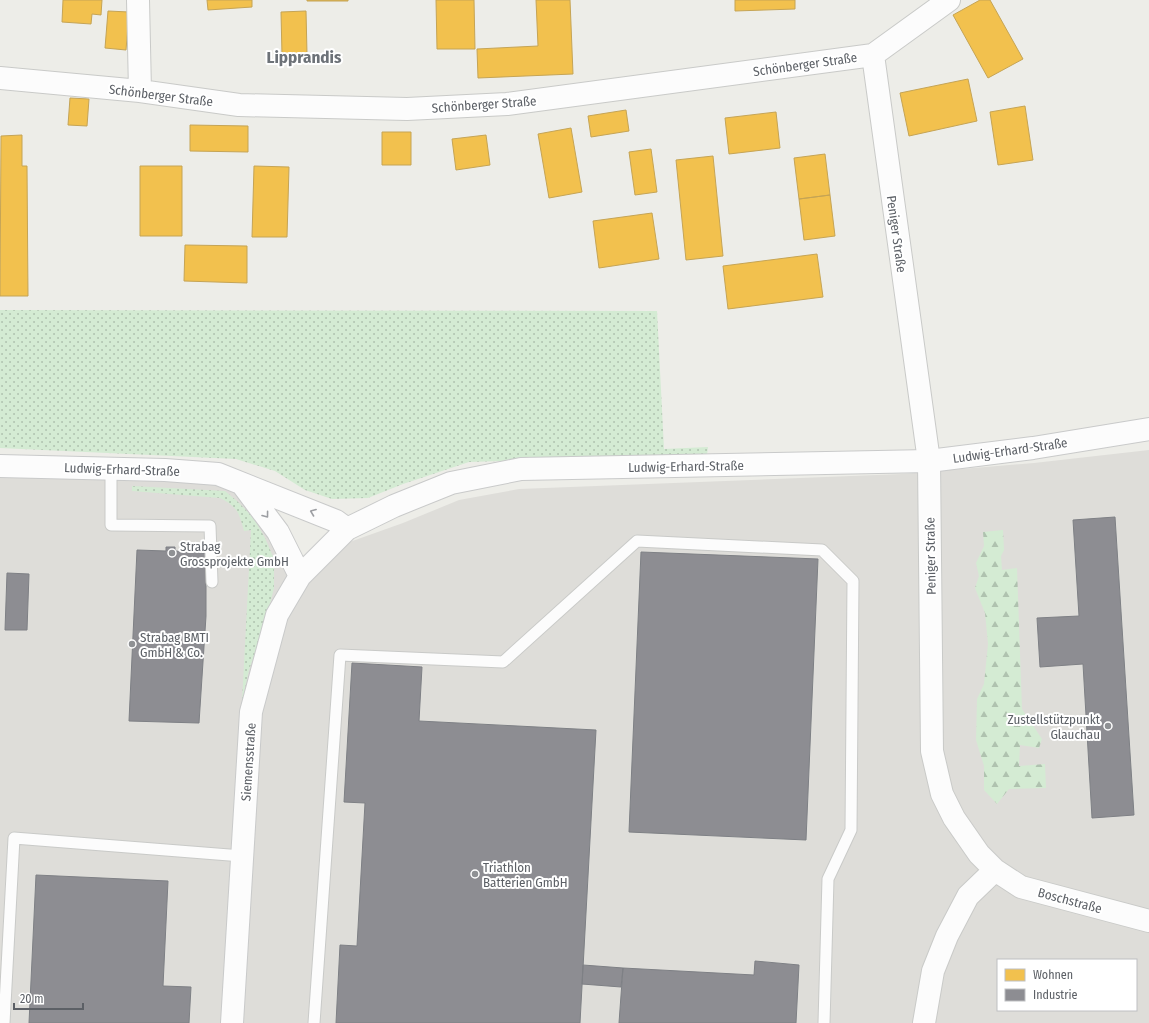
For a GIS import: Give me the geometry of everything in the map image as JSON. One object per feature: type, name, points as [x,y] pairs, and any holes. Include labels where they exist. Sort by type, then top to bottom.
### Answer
[{"type":"street","points":[[138,0],[140,91]]},
{"type":"street","name":"Schönberger Straße","points":[[0,78],[140,91],[239,105],[407,109],[507,104],[873,55],[949,0]]},
{"type":"street","name":"Peniger Straße","points":[[873,55],[929,461],[932,751],[942,794],[954,818],[979,854],[995,870]]},
{"type":"street","name":"Ludwig-Erhard-Straße","points":[[0,466],[111,468],[218,474],[336,521],[347,529],[394,506],[451,483],[521,469],[929,461],[1033,448],[1149,429]]},
{"type":"street","points":[[242,484],[278,532],[300,576]]},
{"type":"street","name":"Siemensstraße","points":[[232,1023],[251,712],[277,615],[300,576],[347,529]]},
{"type":"street","points":[[924,1023],[933,971],[947,936],[968,896],[995,870]]},
{"type":"street","name":"Boschstraße","points":[[995,870],[1021,888],[1149,921]]},
{"type":"lane","points":[[111,468],[111,525],[210,526],[212,582]]},
{"type":"lane","points":[[314,1023],[340,656],[503,662],[637,541],[822,550],[853,580],[851,830],[828,879],[824,1023]]},
{"type":"lane","points":[[4,1023],[14,838],[242,856]]},
{"type":"shaded area","points":[[1149,450],[1149,1023],[0,1023],[0,466],[242,484],[285,565],[403,523],[459,500],[519,489],[902,474],[1034,463]]},
{"type":"green space","points":[[0,310],[657,311],[664,449],[708,447],[707,455],[469,462],[403,484],[368,498],[332,499],[305,490],[275,471],[236,459],[0,448]]},
{"type":"green space","points":[[132,486],[225,491],[253,517],[265,538],[274,559],[274,588],[266,620],[249,670],[242,702],[251,530],[244,531],[237,511],[231,504],[220,498],[132,491]]},
{"type":"green space","points":[[1003,530],[1004,550],[1001,556],[1002,570],[1017,568],[1022,709],[1042,739],[1039,748],[1020,745],[1019,766],[1045,764],[1046,788],[1009,789],[997,804],[984,790],[984,766],[976,740],[977,699],[984,684],[988,644],[985,613],[975,588],[979,576],[976,563],[984,546],[983,532]]},
{"type":"building: Wohnen","points":[[63,0],[102,0],[101,15],[92,14],[91,24],[62,22]]},
{"type":"building: Wohnen","points":[[207,0],[252,0],[252,7],[208,10]]},
{"type":"building: Wohnen","points":[[348,0],[348,1],[307,1]]},
{"type":"building: Wohnen","points":[[436,0],[474,0],[475,49],[437,49]]},
{"type":"building: Wohnen","points":[[536,0],[570,0],[573,74],[478,78],[477,49],[538,46]]},
{"type":"building: Wohnen","points":[[735,0],[795,0],[795,9],[735,11]]},
{"type":"building: Wohnen","points":[[980,0],[990,0],[1023,59],[988,78],[953,15]]},
{"type":"building: Wohnen","points":[[108,11],[129,12],[126,50],[105,48]]},
{"type":"building: Wohnen","points":[[306,11],[307,54],[282,55],[281,12]]},
{"type":"building: Wohnen","points":[[968,79],[977,121],[909,136],[900,93]]},
{"type":"building: Wohnen","points":[[70,98],[89,99],[87,126],[68,125]]},
{"type":"building: Wohnen","points":[[1025,106],[1033,160],[998,165],[990,112]]},
{"type":"building: Wohnen","points":[[626,110],[629,131],[591,137],[588,116]]},
{"type":"building: Wohnen","points":[[776,112],[780,148],[729,154],[725,118]]},
{"type":"building: Wohnen","points":[[190,125],[248,126],[248,152],[190,151]]},
{"type":"building: Wohnen","points":[[571,128],[582,192],[549,198],[538,134]]},
{"type":"building: Wohnen","points":[[382,132],[411,132],[411,165],[382,165]]},
{"type":"building: Wohnen","points":[[22,135],[22,166],[27,166],[28,296],[0,296],[1,136]]},
{"type":"building: Wohnen","points":[[486,135],[490,165],[456,170],[452,139]]},
{"type":"building: Wohnen","points":[[651,149],[657,192],[635,195],[629,152]]},
{"type":"building: Wohnen","points":[[825,154],[830,195],[799,199],[794,158]]},
{"type":"building: Wohnen","points":[[713,156],[723,256],[686,260],[676,160]]},
{"type":"building: Wohnen","points":[[140,166],[182,166],[182,236],[140,236]]},
{"type":"building: Wohnen","points":[[254,166],[289,167],[287,237],[252,237]]},
{"type":"building: Wohnen","points":[[830,195],[835,236],[804,240],[799,199]]},
{"type":"building: Wohnen","points":[[652,213],[659,259],[599,268],[593,221]]},
{"type":"building: Wohnen","points":[[185,245],[247,246],[247,283],[184,281]]},
{"type":"building: Wohnen","points":[[817,254],[823,297],[728,309],[723,266]]},
{"type":"building: Industrie","name":"Zustellstützpunkt Glauchau","points":[[1115,517],[1134,815],[1092,818],[1083,664],[1040,667],[1037,618],[1079,616],[1073,520]]},
{"type":"building: Industrie","points":[[166,547],[175,547],[175,551],[206,553],[206,616],[199,723],[129,721],[137,550],[166,551]]},
{"type":"building: Industrie","points":[[641,552],[818,559],[806,840],[629,832]]},
{"type":"building: Industrie","points":[[7,573],[29,574],[27,630],[5,630]]},
{"type":"building: Industrie","name":"Triathlon Batterien GmbH","points":[[352,663],[422,667],[419,721],[596,730],[580,1023],[336,1023],[340,945],[357,946],[365,803],[344,802]]},
{"type":"building: Industrie","points":[[36,875],[168,881],[163,986],[191,987],[189,1023],[29,1023]]},
{"type":"building: Industrie","points":[[755,961],[799,965],[796,1023],[619,1023],[623,968],[754,975]]},
{"type":"building: Industrie","points":[[583,965],[623,968],[621,987],[582,984]]},
{"type":"place","name":"Strabag Grossprojekte GmbH","points":[[172,553]]},
{"type":"place","name":"Strabag BMTI GmbH & Co.","points":[[132,644]]},
{"type":"place","name":"Zustellstützpunkt Glauchau","points":[[1108,726]]},
{"type":"place","name":"Triathlon Batterien GmbH","points":[[475,874]]},
{"type":"district","name":"Lipprandis","points":[[304,57]]}]
